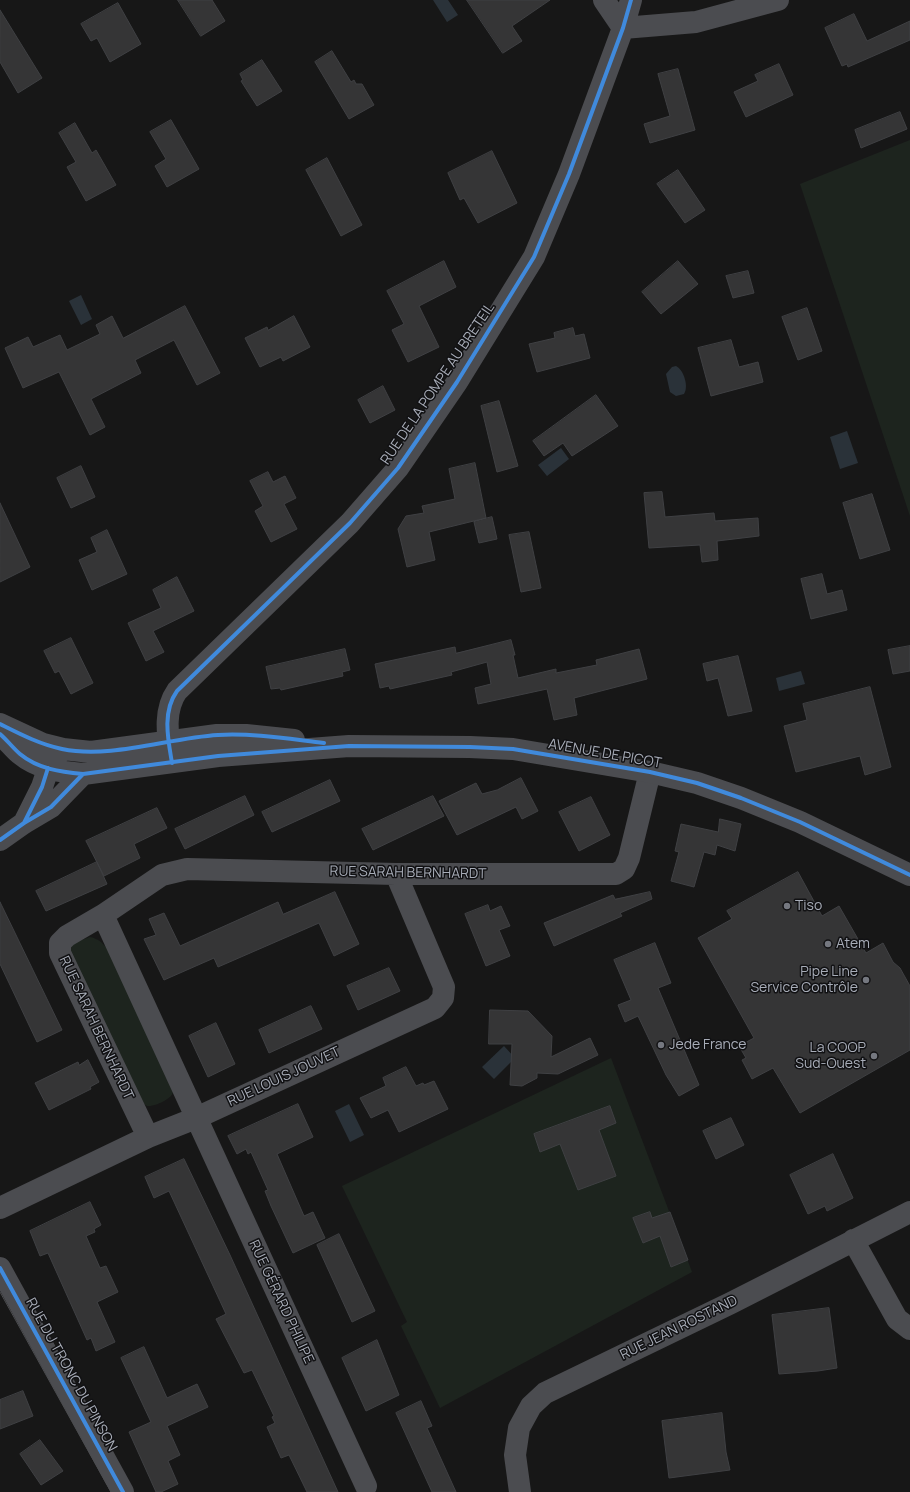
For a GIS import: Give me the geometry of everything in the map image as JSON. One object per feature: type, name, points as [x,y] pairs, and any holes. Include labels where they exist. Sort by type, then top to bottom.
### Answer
[{"type":"street","points":[[604,0],[623,28],[696,22],[778,0]]},
{"type":"street","name":"RUE DE LA POMPE AU BRETEIL","points":[[172,763],[167,733],[170,707],[177,691],[350,523],[398,468],[457,382],[534,257],[569,174],[623,28],[631,0]]},
{"type":"street","name":"AVENUE DE PICOT","points":[[0,724],[43,744],[63,749],[91,752],[217,735],[246,735],[349,746]]},
{"type":"street","name":"AVENUE DE PICOT","points":[[0,734],[21,754],[33,762],[63,772],[83,774],[225,756],[349,746],[470,747],[513,749],[650,772],[697,783],[741,798],[800,822],[910,875]]},
{"type":"street","points":[[24,823],[42,786],[50,762],[61,757],[91,752]]},
{"type":"street","name":"RUE SARAH BERNHARDT","points":[[148,1137],[60,952],[60,943],[67,936],[103,915],[162,875],[187,869],[396,874],[616,874],[624,869],[630,858],[650,772]]},
{"type":"street","points":[[0,840],[24,823],[51,807],[83,774]]},
{"type":"street","name":"RUE LOUIS JOUVET","points":[[6,1205],[148,1137],[196,1118],[435,1008],[443,998],[444,987],[396,874]]},
{"type":"street","points":[[103,915],[196,1118]]},
{"type":"street","name":"RUE GÉRARD PHILIPE","points":[[196,1118],[366,1486]]},
{"type":"street","name":"RUE JEAN ROSTAND","points":[[520,1492],[515,1456],[519,1428],[531,1406],[545,1393],[726,1305],[910,1212]]},
{"type":"street","points":[[853,1240],[896,1319],[910,1329]]},
{"type":"street","name":"RUE DU TRONC DU PINSON","points":[[0,1268],[124,1492]]},
{"type":"shaded area","points":[[433,0],[448,0],[458,15],[447,22]]},
{"type":"shaded area","points":[[910,140],[910,516],[800,184]]},
{"type":"shaded area","points":[[81,295],[92,319],[81,325],[69,301]]},
{"type":"shaded area","points":[[676,366],[679,368],[685,379],[686,387],[684,394],[676,396],[670,392],[666,374],[672,367]]},
{"type":"shaded area","points":[[847,431],[858,463],[840,469],[830,437]]},
{"type":"shaded area","points":[[561,448],[569,459],[547,476],[538,465]]},
{"type":"shaded area","points":[[801,671],[805,684],[779,691],[776,678]]},
{"type":"shaded area","points":[[90,937],[98,940],[108,949],[173,1092],[170,1097],[158,1104],[147,1106],[141,1102],[70,955],[73,943]]},
{"type":"shaded area","points":[[504,1046],[515,1058],[494,1079],[482,1067]]},
{"type":"shaded area","points":[[611,1058],[692,1272],[440,1408],[401,1326],[407,1322],[342,1186]]},
{"type":"shaded area","points":[[349,1104],[364,1135],[350,1142],[335,1111]]},
{"type":"building","points":[[178,0],[212,0],[225,21],[201,36]]},
{"type":"building","points":[[467,0],[550,0],[512,26],[522,41],[503,53]]},
{"type":"building","points":[[118,3],[141,44],[110,62],[97,38],[91,41],[81,24]]},
{"type":"building","points":[[0,10],[42,78],[18,93],[0,62]]},
{"type":"building","points":[[854,14],[867,41],[910,21],[910,40],[848,67],[847,64],[842,66],[825,28]]},
{"type":"building","points":[[332,51],[351,82],[354,80],[356,84],[362,84],[374,105],[349,119],[315,62]]},
{"type":"building","points":[[262,60],[282,91],[257,106],[241,81],[243,80],[240,74]]},
{"type":"building","points":[[779,64],[793,95],[746,117],[734,92],[758,81],[755,75]]},
{"type":"building","points":[[678,69],[695,130],[650,143],[644,124],[670,116],[658,74]]},
{"type":"building","points":[[900,112],[907,129],[861,148],[855,130]]},
{"type":"building","points":[[171,120],[199,169],[167,187],[155,166],[166,159],[150,132]]},
{"type":"building","points":[[75,123],[92,153],[96,150],[116,185],[86,201],[67,167],[76,162],[59,133]]},
{"type":"building","points":[[492,151],[517,203],[478,223],[464,198],[460,200],[448,173]]},
{"type":"building","points":[[327,158],[362,225],[341,236],[306,170]]},
{"type":"building","points":[[678,170],[705,210],[685,223],[657,184]]},
{"type":"building","points":[[444,261],[456,287],[419,306],[439,347],[408,362],[392,330],[404,324],[387,291]]},
{"type":"building","points":[[678,261],[698,284],[661,314],[642,292]]},
{"type":"building","points":[[748,271],[754,293],[733,298],[726,276]]},
{"type":"building","points":[[185,306],[220,373],[197,385],[174,340],[135,360],[141,373],[91,399],[105,427],[90,435],[59,372],[23,388],[5,348],[28,337],[33,347],[60,335],[67,350],[100,334],[96,325],[112,316],[123,338]]},
{"type":"building","points":[[807,308],[822,351],[798,360],[782,317]]},
{"type":"building","points":[[294,316],[310,347],[283,361],[281,357],[260,367],[245,338],[267,327],[268,330]]},
{"type":"building","points":[[573,328],[575,336],[584,334],[590,358],[537,372],[529,344],[555,338],[554,333]]},
{"type":"building","points":[[731,340],[739,367],[758,362],[763,382],[711,396],[698,348]]},
{"type":"building","points":[[383,386],[395,410],[370,423],[358,400]]},
{"type":"building","points":[[596,395],[618,426],[572,456],[563,443],[544,456],[533,441]]},
{"type":"building","points":[[499,401],[518,466],[497,472],[481,406]]},
{"type":"building","points":[[475,463],[486,518],[429,532],[435,560],[407,567],[398,529],[406,516],[424,513],[422,506],[455,499],[449,469]]},
{"type":"building","points":[[81,466],[95,497],[71,508],[57,478]]},
{"type":"building","points":[[268,472],[273,482],[285,476],[296,498],[284,504],[297,529],[271,542],[255,511],[263,506],[250,481]]},
{"type":"building","points":[[662,492],[665,517],[714,513],[715,521],[758,518],[759,536],[717,541],[718,560],[702,562],[700,545],[649,548],[644,493]]},
{"type":"building","points":[[872,494],[890,550],[860,559],[843,503]]},
{"type":"building","points":[[0,503],[30,567],[0,582]]},
{"type":"building","points":[[492,517],[497,539],[479,543],[474,522]]},
{"type":"building","points":[[107,530],[127,574],[92,590],[79,560],[97,552],[91,538]]},
{"type":"building","points":[[529,532],[541,588],[521,592],[509,535]]},
{"type":"building","points":[[822,574],[827,594],[842,590],[847,610],[811,619],[801,579]]},
{"type":"building","points":[[177,577],[194,611],[153,631],[164,652],[146,661],[128,623],[161,608],[153,590]]},
{"type":"building","points":[[71,638],[93,683],[71,694],[59,671],[55,673],[44,651]]},
{"type":"building","points":[[511,640],[515,655],[513,655],[518,678],[556,669],[556,673],[597,665],[596,660],[639,649],[647,679],[574,698],[577,715],[554,720],[547,689],[478,704],[475,688],[491,684],[487,662],[451,672],[452,675],[390,689],[389,686],[380,688],[375,664],[455,647],[456,653]]},
{"type":"building","points":[[910,646],[910,671],[893,674],[888,650]]},
{"type":"building","points":[[345,649],[350,670],[342,672],[343,676],[281,690],[280,688],[271,689],[266,667]]},
{"type":"building","points":[[738,656],[752,711],[728,716],[718,678],[707,681],[703,664]]},
{"type":"building","points":[[870,687],[891,767],[865,775],[860,756],[796,772],[784,726],[807,720],[803,704]]},
{"type":"building","points":[[521,778],[538,811],[522,819],[516,807],[457,835],[439,801],[476,783],[482,794],[497,790]]},
{"type":"building","points":[[330,780],[340,801],[272,832],[262,812]]},
{"type":"building","points":[[245,796],[254,815],[185,849],[175,829]]},
{"type":"building","points":[[433,796],[444,816],[373,850],[362,829]]},
{"type":"building","points":[[591,797],[610,835],[579,851],[559,812]]},
{"type":"building","points":[[157,808],[167,828],[134,844],[140,858],[104,876],[86,841]]},
{"type":"building","points":[[720,819],[741,824],[735,851],[717,845],[715,855],[704,852],[694,887],[671,881],[679,852],[675,851],[681,824],[718,832]]},
{"type":"building","points":[[97,862],[107,884],[46,911],[36,891]]},
{"type":"building","points":[[798,872],[822,916],[839,906],[866,953],[883,943],[893,962],[900,968],[910,986],[910,1050],[800,1113],[773,1068],[752,1079],[742,1060],[746,1058],[739,1046],[754,1038],[698,938],[732,919],[727,911]]},
{"type":"building","points":[[335,892],[359,944],[334,956],[319,923],[218,967],[214,958],[164,980],[144,939],[156,935],[149,919],[164,913],[180,946],[278,902],[283,914]]},
{"type":"building","points":[[650,892],[652,899],[620,913],[622,916],[554,946],[544,923],[613,895],[615,899]]},
{"type":"building","points":[[0,902],[62,1030],[37,1042],[0,964]]},
{"type":"building","points":[[488,905],[490,911],[501,906],[510,926],[499,930],[510,956],[486,966],[465,914]]},
{"type":"building","points":[[655,943],[671,983],[658,988],[699,1085],[679,1096],[666,1075],[638,1016],[625,1022],[618,1005],[631,1000],[614,960]]},
{"type":"building","points":[[389,968],[400,991],[358,1010],[347,986]]},
{"type":"building","points":[[311,1006],[322,1029],[269,1053],[259,1030]]},
{"type":"building","points":[[490,1010],[528,1011],[552,1036],[551,1057],[590,1038],[598,1055],[558,1074],[537,1073],[537,1078],[522,1086],[510,1085],[512,1044],[489,1044]]},
{"type":"building","points":[[216,1023],[235,1064],[208,1077],[189,1036]]},
{"type":"building","points":[[88,1060],[99,1082],[90,1087],[91,1089],[49,1110],[35,1083],[78,1062],[79,1065]]},
{"type":"building","points":[[406,1067],[416,1086],[434,1081],[448,1109],[399,1132],[388,1110],[371,1118],[360,1098],[386,1086],[383,1078]]},
{"type":"building","points":[[298,1104],[313,1137],[277,1154],[304,1216],[313,1212],[325,1238],[293,1253],[271,1206],[265,1191],[268,1190],[251,1152],[248,1154],[246,1149],[237,1154],[228,1136]]},
{"type":"building","points":[[610,1106],[616,1123],[599,1130],[616,1176],[578,1190],[560,1144],[540,1152],[534,1134]]},
{"type":"building","points":[[731,1118],[744,1145],[716,1159],[703,1131]]},
{"type":"building","points":[[833,1154],[853,1198],[827,1211],[825,1206],[808,1214],[790,1175]]},
{"type":"building","points":[[184,1159],[230,1255],[338,1492],[307,1492],[289,1455],[281,1458],[267,1427],[275,1423],[272,1417],[274,1416],[252,1370],[244,1373],[216,1319],[226,1314],[169,1191],[154,1198],[145,1177]]},
{"type":"building","points":[[90,1202],[101,1225],[94,1229],[95,1232],[86,1236],[100,1268],[106,1266],[118,1292],[97,1302],[115,1342],[96,1351],[91,1338],[87,1340],[48,1253],[40,1256],[30,1231]]},
{"type":"building","points":[[650,1212],[652,1218],[670,1212],[688,1260],[671,1267],[660,1236],[643,1243],[633,1218]]},
{"type":"building","points":[[339,1234],[375,1311],[352,1322],[317,1245]]},
{"type":"building","points":[[829,1308],[837,1368],[779,1374],[772,1315]]},
{"type":"building","points":[[377,1340],[399,1395],[366,1411],[342,1358]]},
{"type":"building","points":[[144,1347],[167,1398],[197,1384],[208,1407],[167,1426],[180,1455],[168,1461],[178,1484],[161,1492],[156,1492],[129,1432],[151,1422],[121,1358]]},
{"type":"building","points":[[23,1391],[33,1416],[0,1429],[0,1400]]},
{"type":"building","points":[[421,1401],[432,1426],[427,1428],[456,1492],[432,1492],[396,1413]]},
{"type":"building","points":[[722,1413],[726,1452],[730,1470],[669,1478],[662,1421]]},
{"type":"building","points":[[40,1440],[63,1471],[41,1485],[20,1454]]},
{"type":"tram line","points":[[0,1268],[123,1492]]},
{"type":"tram line","points":[[0,1292],[111,1492]]},
{"type":"cycle path","points":[[172,763],[167,726],[169,708],[177,691],[350,523],[398,468],[457,382],[534,257],[569,174],[623,28],[631,0]]},
{"type":"cycle path","points":[[0,724],[45,744],[62,749],[81,751],[120,750],[218,735],[258,736],[324,743]]},
{"type":"cycle path","points":[[0,734],[20,754],[34,763],[58,771],[83,774],[218,756],[349,746],[470,747],[513,749],[650,772],[697,783],[741,798],[800,822],[910,875]]},
{"type":"cycle path","points":[[24,823],[42,787],[48,768]]},
{"type":"cycle path","points":[[0,840],[24,823],[51,807],[83,774]]},
{"type":"cycle path","points":[[0,1268],[123,1492]]},
{"type":"place","name":"Tiso","points":[[787,906]]},
{"type":"place","name":"Atem","points":[[828,944]]},
{"type":"place","name":"Pipe Line Service Contrôle","points":[[866,980]]},
{"type":"place","name":"Jede France","points":[[661,1045]]},
{"type":"place","name":"La COOP Sud-Ouest","points":[[874,1056]]}]
